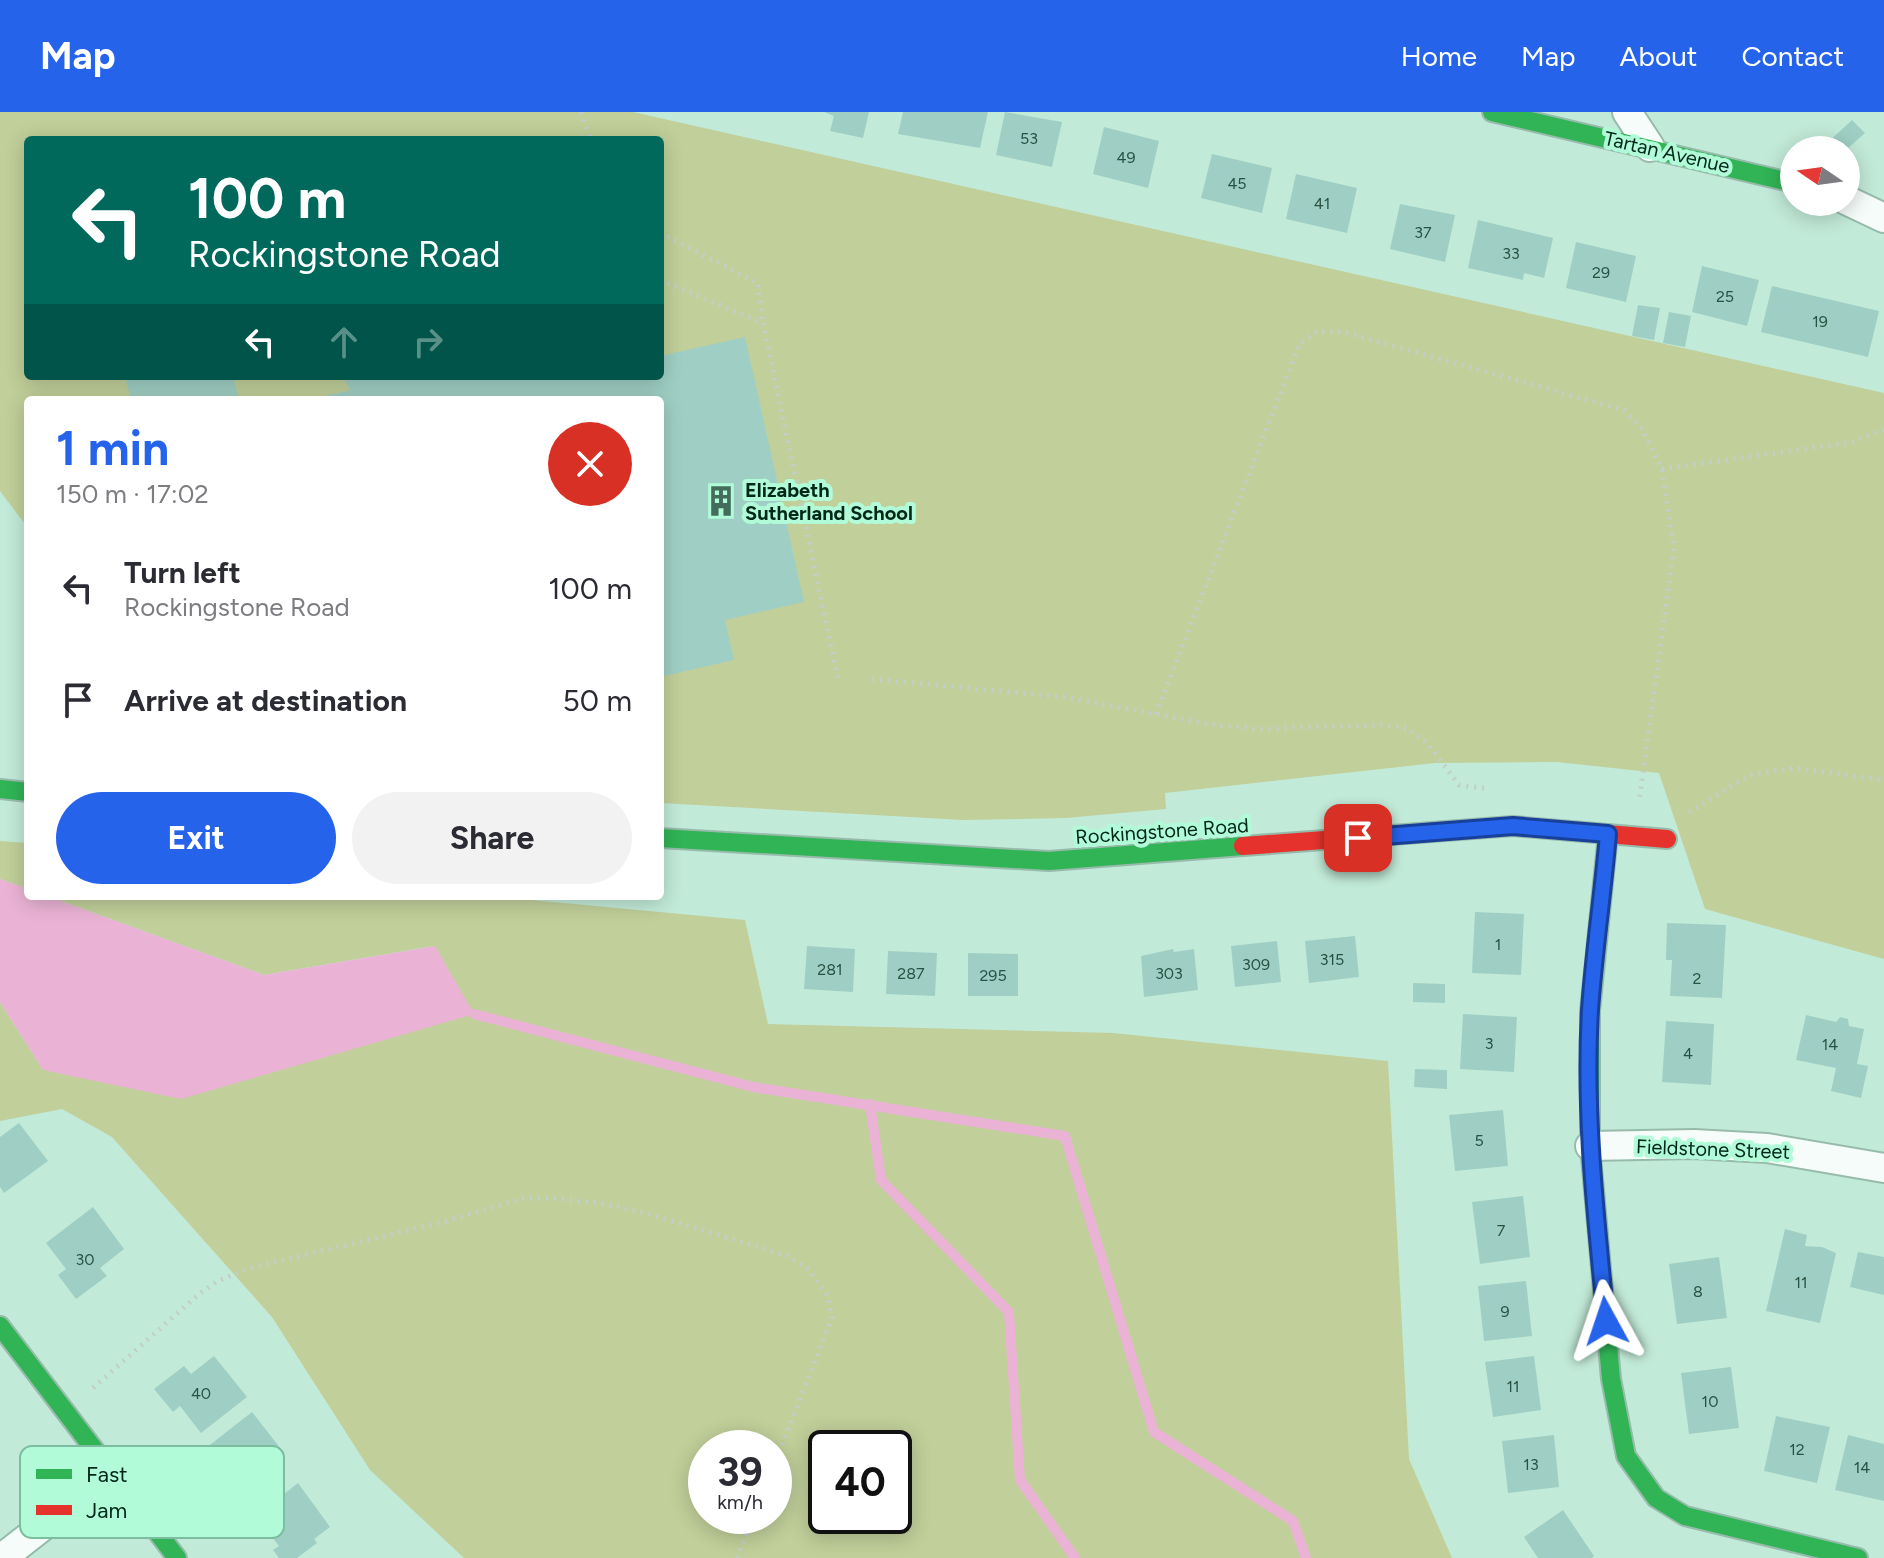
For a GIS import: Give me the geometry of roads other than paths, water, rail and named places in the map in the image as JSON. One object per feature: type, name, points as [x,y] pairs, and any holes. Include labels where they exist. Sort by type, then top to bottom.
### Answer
[{"type":"street","name":"Tartan Avenue","points":[[1492,112],[1780,180]]},
{"type":"street","points":[[1627,112],[1650,147]]},
{"type":"street","points":[[1860,207],[1884,218]]},
{"type":"street","points":[[0,789],[24,792]]},
{"type":"street","name":"Rockingstone Road","points":[[664,838],[1049,861],[1513,826],[1667,839]]},
{"type":"street","points":[[1608,834],[1590,1011],[1590,1146],[1611,1379],[1622,1445],[1634,1471],[1656,1498],[1685,1516],[1858,1558]]},
{"type":"street","name":"Fieldstone Street","points":[[1590,1146],[1694,1144],[1767,1148],[1884,1168]]},
{"type":"street","points":[[0,1326],[91,1446]]},
{"type":"street","points":[[2,1558],[28,1538]]},
{"type":"street","points":[[161,1538],[177,1558]]},
{"type":"waterway","points":[[474,1014],[753,1087],[1065,1136],[1154,1432],[1293,1521],[1306,1558]]},
{"type":"waterway","points":[[870,1104],[881,1180],[1009,1312],[1020,1480],[1075,1558]]},
{"type":"place","name":"Elizabeth Sutherland School","points":[[721,501]]}]
